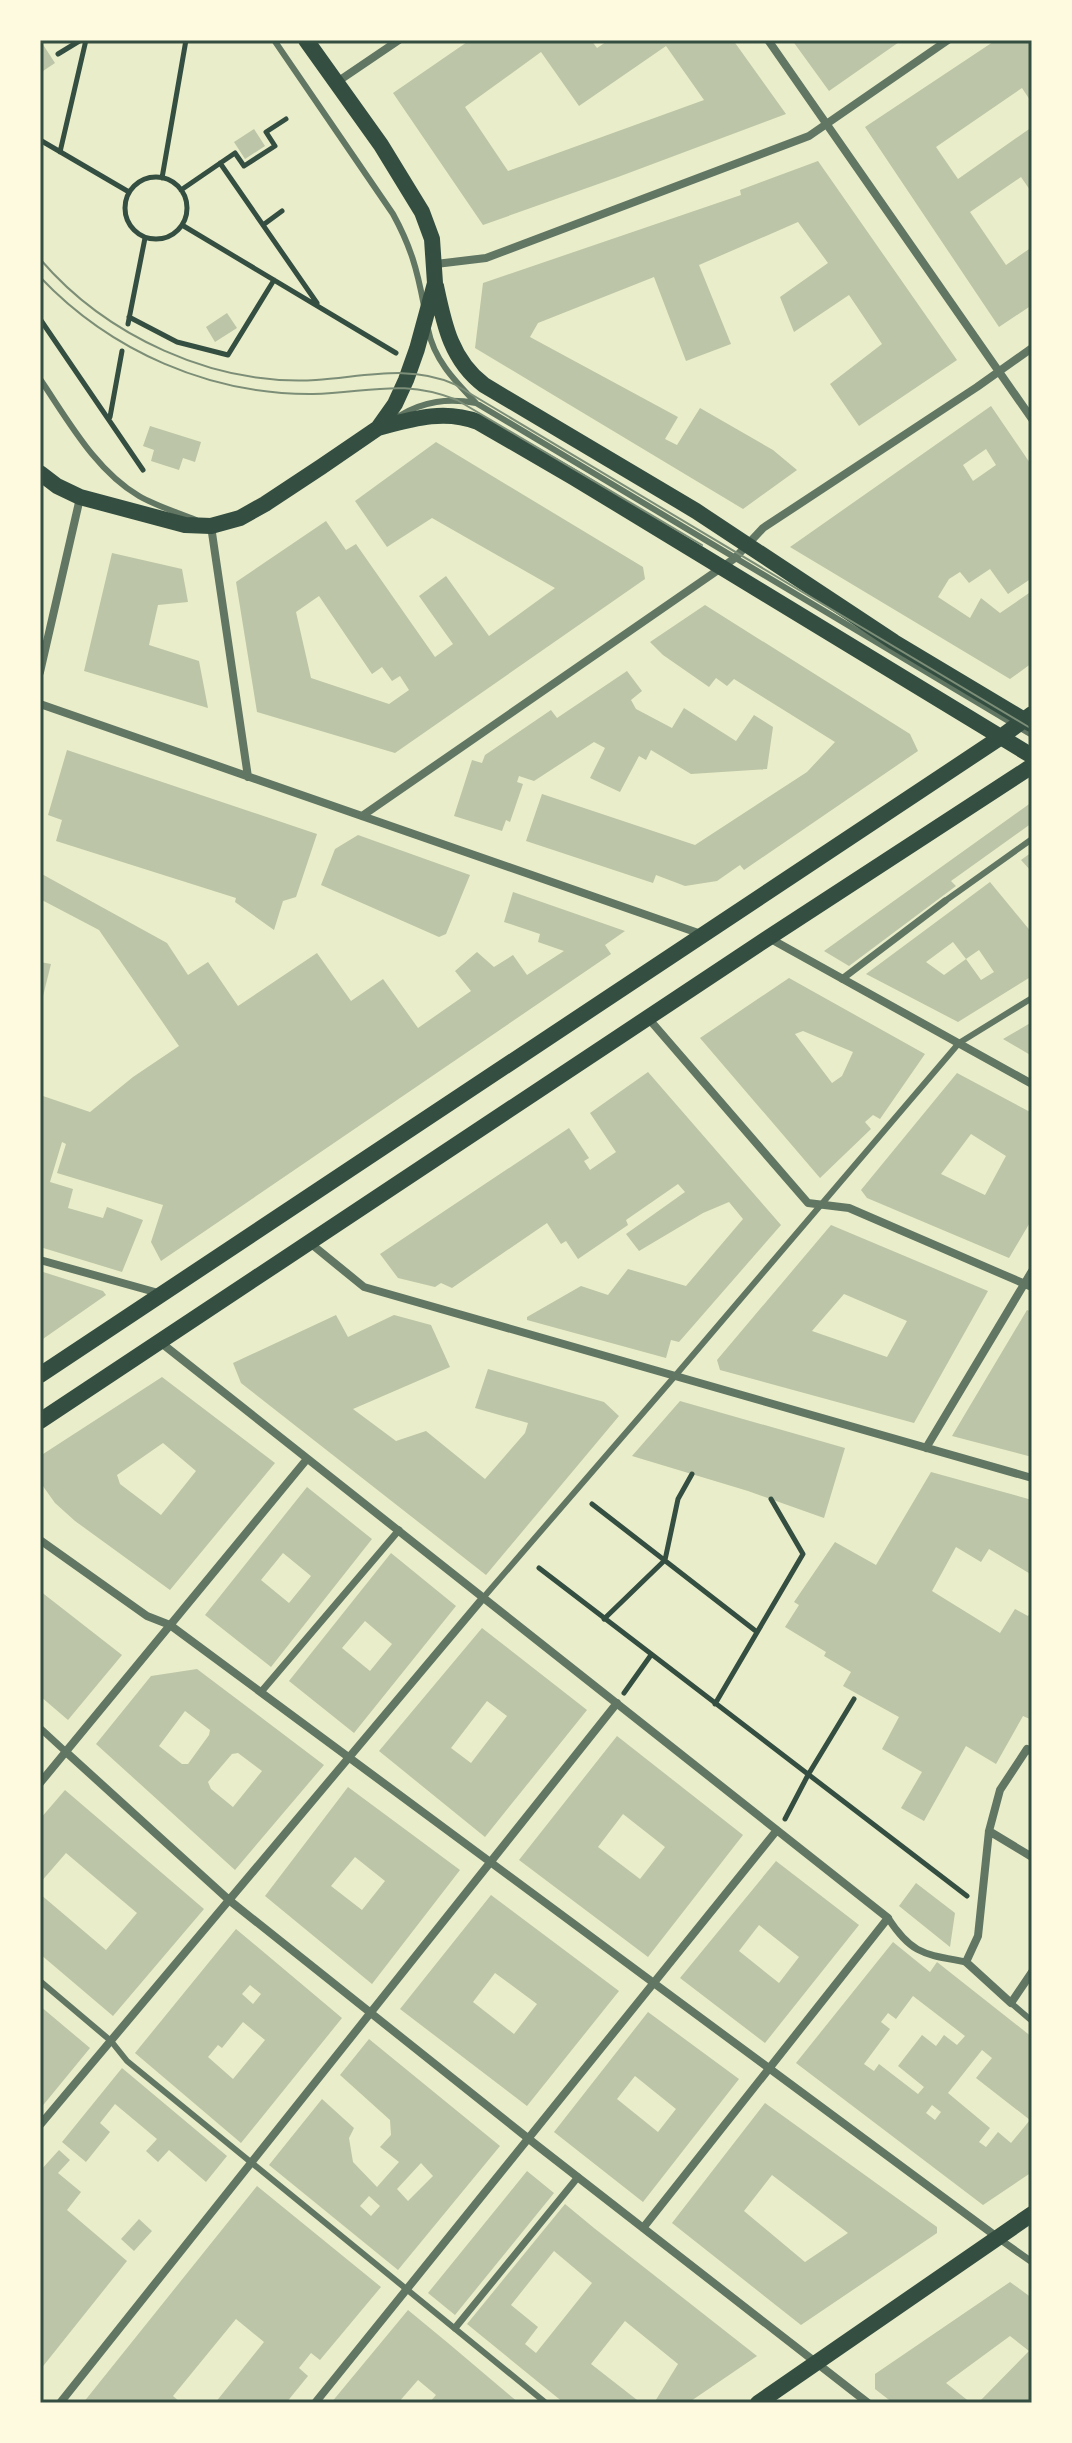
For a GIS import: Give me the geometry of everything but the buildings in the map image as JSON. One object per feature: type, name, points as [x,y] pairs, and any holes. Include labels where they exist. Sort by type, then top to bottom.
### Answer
[{"type":"main road","points":[[306,40],[381,145],[422,212],[432,239],[435,283],[426,317],[406,380],[395,404],[378,428]]},
{"type":"main road","points":[[435,283],[450,343],[471,375],[696,511],[734,557],[1032,756]]},
{"type":"main road","points":[[40,473],[57,486],[80,497],[185,525],[211,526],[240,518],[265,504],[378,428],[421,416],[444,414],[466,417],[894,642],[1026,721],[40,1375]]},
{"type":"main road","points":[[40,1421],[1032,766]]},
{"type":"main road","points":[[758,2403],[1032,2214]]},
{"type":"street","points":[[336,83],[399,40]]},
{"type":"street","points":[[768,40],[1032,419]]},
{"type":"street","points":[[436,264],[486,258],[809,136],[948,40]]},
{"type":"street","points":[[362,816],[734,557],[763,528],[1032,348]]},
{"type":"street","points":[[40,672],[80,497]]},
{"type":"street","points":[[211,526],[248,777]]},
{"type":"street","points":[[40,704],[705,935]]},
{"type":"street","points":[[842,979],[945,901]]},
{"type":"street","points":[[768,938],[1032,1084]]},
{"type":"street","points":[[648,1018],[808,1203],[849,1208],[1028,1285]]},
{"type":"street","points":[[310,1242],[364,1287],[1032,1478]]},
{"type":"street","points":[[40,1260],[162,1294]]},
{"type":"street","points":[[926,1448],[1028,1285],[1032,1271]]},
{"type":"street","points":[[160,1342],[888,1918],[901,1938],[926,1954],[966,1962],[1011,2003],[1032,1972]]},
{"type":"street","points":[[40,1783],[307,1459]]},
{"type":"street","points":[[261,1692],[399,1530]]},
{"type":"street","points":[[40,1540],[147,1616],[170,1625],[1032,2262]]},
{"type":"street","points":[[40,2125],[483,1598]]},
{"type":"street","points":[[60,2403],[617,1703]]},
{"type":"street","points":[[40,1728],[229,1900],[528,2139],[868,2403]]},
{"type":"street","points":[[966,1962],[978,1936],[989,1831],[1000,1790],[1027,1749],[1032,1752]]},
{"type":"street","points":[[315,2403],[777,1830]]},
{"type":"street","points":[[989,1831],[1032,1857]]},
{"type":"street","points":[[643,2228],[888,1918]]},
{"type":"street","points":[[455,2328],[578,2177]]},
{"type":"lane","points":[[274,40],[358,161],[403,233],[416,264],[430,337],[450,376],[476,403],[734,557]]},
{"type":"lane","points":[[40,379],[79,436],[116,479],[141,497],[211,526]]},
{"type":"lane","points":[[378,428],[430,403],[448,399],[476,403]]},
{"type":"lane","points":[[1026,721],[1032,735]]},
{"type":"lane","points":[[945,901],[1032,839]]},
{"type":"lane","points":[[483,1598],[959,1043],[1032,998]]},
{"type":"lane","points":[[40,1981],[111,2041],[127,2061],[546,2403]]},
{"type":"lane","points":[[1011,2003],[1032,2021]]},
{"type":"path","points":[[58,54],[83,40]]},
{"type":"path","points":[[60,152],[83,40]]},
{"type":"path","points":[[162,178],[186,40]]},
{"type":"path","points":[[181,190],[235,153],[244,166],[275,146],[266,132],[286,119]]},
{"type":"path","points":[[40,140],[129,192]]},
{"type":"path","points":[[220,163],[320,307]]},
{"type":"path","points":[[149,178],[162,178],[173,182],[181,190],[186,202],[186,214],[182,225],[172,235],[159,239],[145,238],[133,230],[126,218],[124,205],[129,192],[138,183],[149,178]]},
{"type":"path","points":[[263,225],[282,211]]},
{"type":"path","points":[[182,225],[396,353]]},
{"type":"path","points":[[145,238],[128,320],[177,342],[228,355],[274,280]]},
{"type":"path","points":[[41,321],[143,470]]},
{"type":"path","points":[[109,419],[122,351]]},
{"type":"path","points":[[604,1619],[665,1560],[678,1499],[692,1474]]},
{"type":"path","points":[[715,1704],[803,1554],[771,1499]]},
{"type":"path","points":[[592,1504],[757,1632]]},
{"type":"path","points":[[539,1568],[981,1906]]},
{"type":"path","points":[[617,1703],[651,1655]]},
{"type":"path","points":[[777,1830],[854,1699]]},
{"type":"tram line","points":[[40,259],[67,287],[129,333],[201,365],[277,380],[403,373],[454,384],[1032,729]]},
{"type":"tram line","points":[[40,277],[98,327],[164,364],[200,377],[237,387],[275,392],[313,394],[402,388],[437,393],[457,400],[702,545]]}]
